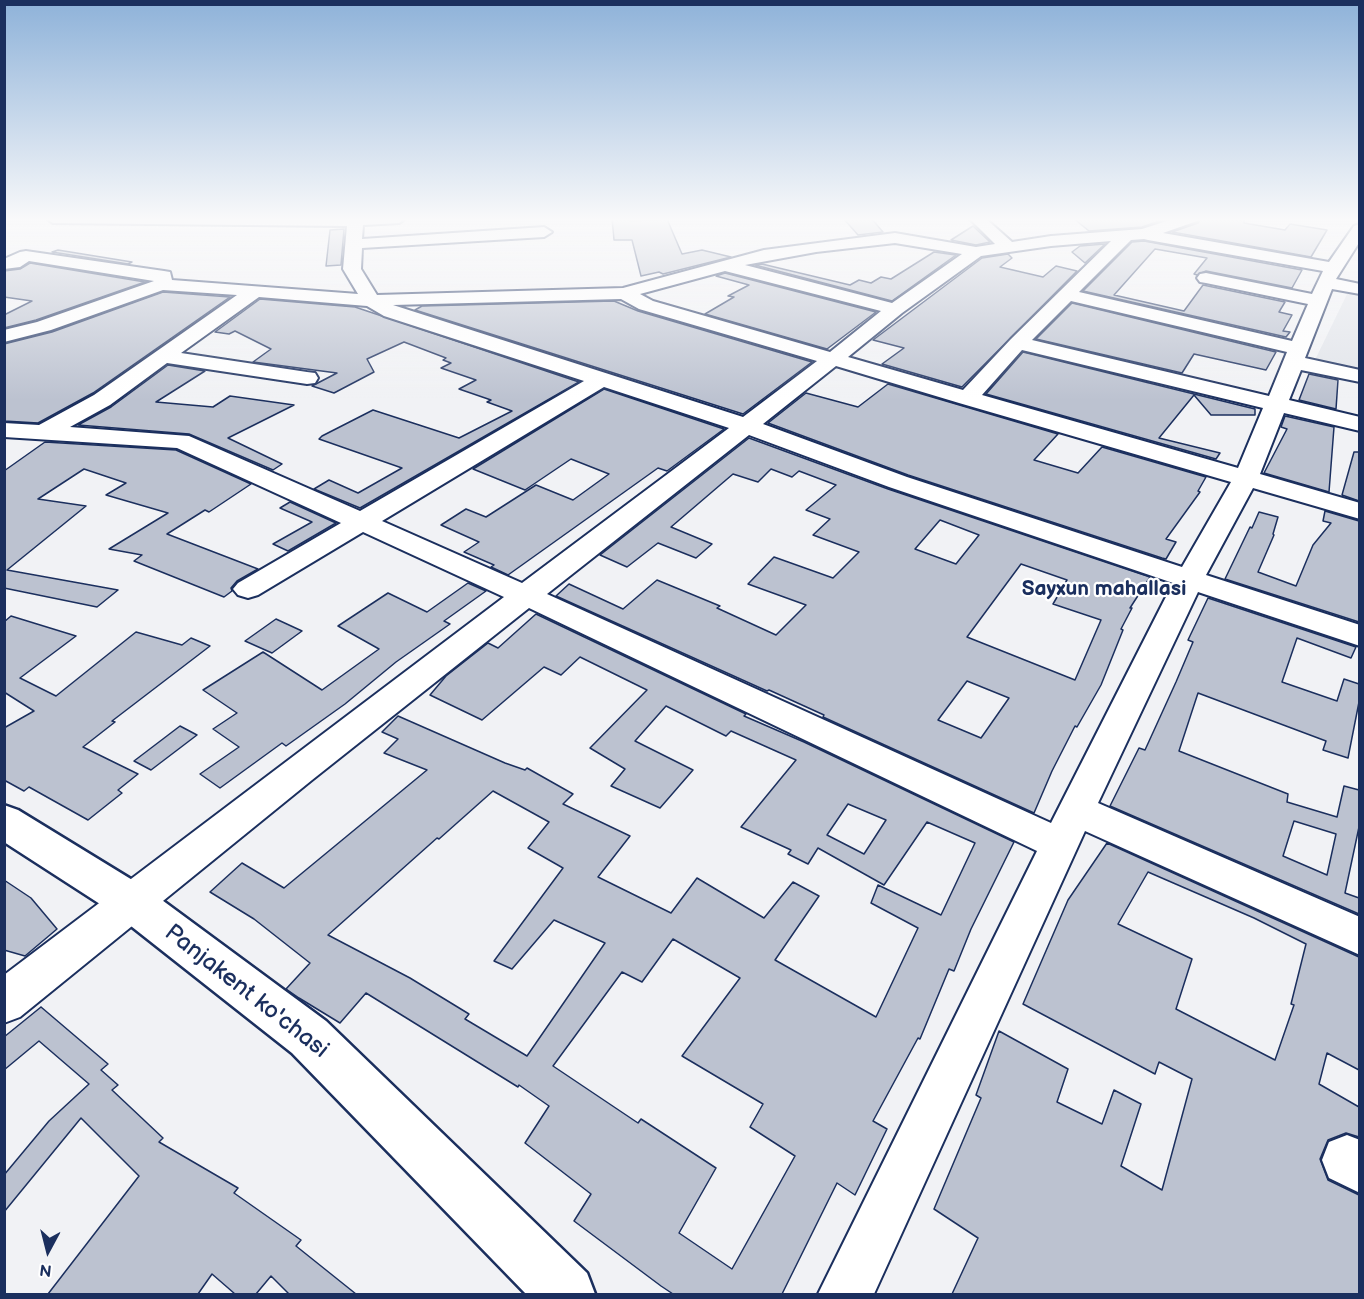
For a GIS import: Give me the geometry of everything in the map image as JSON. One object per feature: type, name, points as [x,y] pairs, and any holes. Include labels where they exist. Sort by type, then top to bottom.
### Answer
[{"type":"main road","name":"Panjakent ko'chasi","points":[[4,821],[132,903],[309,1037],[566,1294]]},
{"type":"street","points":[[161,285],[163,279]]},
{"type":"street","points":[[358,279],[371,301],[391,312],[746,426],[898,482],[1359,636]]},
{"type":"street","points":[[4,336],[44,326],[161,285],[371,301],[439,297],[624,293],[675,279]]},
{"type":"street","points":[[776,279],[895,309]]},
{"type":"street","points":[[4,1002],[525,595],[895,309],[938,279]]},
{"type":"street","points":[[967,398],[1018,342],[1086,279]]},
{"type":"street","points":[[1217,279],[1334,285]]},
{"type":"street","points":[[1309,279],[1334,285]]},
{"type":"street","points":[[846,1294],[1068,827],[1189,580],[1245,480],[1296,356],[1334,285]]},
{"type":"street","points":[[44,432],[102,400],[254,292]]},
{"type":"street","points":[[624,293],[645,305],[1245,480],[1359,511]]},
{"type":"street","points":[[1068,295],[1296,356],[1359,376]]},
{"type":"street","points":[[1018,342],[1359,424]]},
{"type":"street","points":[[165,357],[307,378]]},
{"type":"street","points":[[248,589],[603,379]]},
{"type":"street","points":[[4,430],[181,441],[525,595],[1068,827],[1359,937]]},
{"type":"shaded area","points":[[1349,290],[1359,293],[1359,374],[1313,364]]},
{"type":"building","points":[[4,279],[125,279],[145,282],[36,320],[4,328],[4,315],[32,301],[4,297]]},
{"type":"building","points":[[726,279],[747,279],[876,312],[827,349],[705,314],[734,297],[728,296],[749,285]]},
{"type":"building","points":[[807,279],[823,279],[850,285],[859,280],[871,283],[878,279],[923,279],[892,301]]},
{"type":"building","points":[[955,279],[1069,279],[962,387],[882,364],[904,348],[873,340]]},
{"type":"building","points":[[1095,279],[1129,279],[1114,295],[1184,311],[1203,285],[1285,302],[1279,312],[1292,315],[1283,331],[1290,332],[1286,337],[1083,291]]},
{"type":"building","points":[[1245,279],[1297,279],[1292,288]]},
{"type":"building","points":[[163,292],[230,297],[93,393],[38,423],[4,421],[4,344],[52,332]]},
{"type":"building","points":[[260,299],[355,307],[579,382],[360,508],[314,489],[329,480],[358,493],[402,468],[319,439],[322,436],[373,410],[459,438],[512,411],[487,402],[491,400],[459,389],[476,380],[441,368],[451,363],[443,360],[446,358],[404,342],[367,359],[374,372],[334,393],[312,386],[337,373],[253,362],[271,349],[235,331],[229,334],[215,332]]},
{"type":"building","points":[[614,301],[638,311],[812,362],[743,414],[415,310],[422,306]]},
{"type":"building","points":[[1072,303],[1276,352],[1266,370],[1194,354],[1182,373],[1036,339]]},
{"type":"building","points":[[1023,352],[1255,409],[1255,415],[1211,415],[1194,395],[1159,438],[1220,453],[1216,459],[986,394]]},
{"type":"building","points":[[168,365],[205,371],[156,402],[213,407],[230,396],[294,405],[228,438],[282,464],[273,470],[189,434],[78,425],[111,407]]},
{"type":"building","points":[[1309,374],[1338,380],[1336,409],[1299,400]]},
{"type":"building","points":[[888,384],[1058,434],[1034,460],[1078,473],[1102,447],[1206,477],[1198,491],[1200,492],[1166,539],[1176,542],[1166,559],[908,475],[768,423],[806,393],[858,407]]},
{"type":"building","points":[[604,389],[724,429],[667,471],[658,468],[508,575],[491,567],[494,565],[464,552],[479,542],[441,525],[466,509],[486,517],[536,485],[573,500],[609,474],[571,459],[525,490],[473,469]]},
{"type":"building","points":[[1285,416],[1334,427],[1329,492],[1264,473],[1287,429],[1281,427]]},
{"type":"building","points":[[749,438],[888,489],[1150,577],[1130,608],[1132,608],[1121,629],[1123,630],[1101,685],[1077,727],[1075,726],[1034,813],[769,690],[556,596],[569,584],[623,609],[657,580],[720,606],[717,608],[776,635],[806,605],[748,584],[774,557],[833,578],[859,552],[813,535],[830,519],[806,510],[836,485],[799,471],[792,477],[771,469],[758,482],[733,474],[671,527],[712,544],[696,558],[658,543],[627,567],[600,555]],"holes":[[[940,520],[979,535],[956,564],[915,549]],[[1021,564],[1067,580],[1053,604],[1101,620],[1075,680],[967,637]],[[967,681],[1009,698],[981,738],[938,720]]]},
{"type":"building","points":[[45,442],[176,450],[251,484],[209,512],[205,510],[167,534],[258,569],[237,581],[231,588],[232,591],[224,597],[134,561],[142,555],[109,549],[168,513],[106,495],[126,483],[84,469],[38,499],[86,506],[7,570],[118,590],[97,607],[4,588],[4,471]]},
{"type":"building","points":[[1354,452],[1359,452],[1359,501],[1342,495]]},
{"type":"building","points":[[290,502],[336,523],[288,551],[273,544],[312,522],[280,508]]},
{"type":"building","points":[[1325,511],[1359,521],[1359,622],[1225,579],[1259,512],[1278,517],[1274,535],[1258,572],[1296,586],[1313,545],[1331,523],[1323,521]]},
{"type":"building","points":[[468,583],[486,591],[444,621],[450,624],[396,662],[345,704],[286,746],[282,743],[220,788],[200,774],[239,747],[213,729],[237,713],[203,690],[263,652],[322,690],[379,649],[338,626],[388,593],[427,612]]},
{"type":"building","points":[[1208,598],[1356,647],[1351,658],[1297,638],[1282,682],[1337,701],[1344,679],[1359,684],[1359,702],[1348,758],[1323,750],[1326,741],[1198,693],[1179,751],[1288,794],[1287,802],[1337,817],[1344,786],[1359,790],[1359,827],[1345,893],[1359,898],[1359,914],[1110,806],[1139,748],[1145,750],[1193,642],[1188,640]],"holes":[[[1294,821],[1336,834],[1327,875],[1283,856]]]},
{"type":"building","points":[[536,614],[746,714],[744,716],[804,742],[1014,842],[971,929],[954,971],[949,969],[920,1039],[918,1038],[873,1121],[887,1129],[855,1195],[837,1183],[782,1294],[673,1294],[661,1286],[574,1221],[591,1194],[525,1143],[549,1106],[519,1085],[518,1087],[366,993],[340,1023],[299,998],[286,989],[310,963],[254,919],[210,892],[242,863],[284,888],[427,770],[384,753],[398,739],[382,732],[398,716],[505,763],[525,770],[527,768],[573,794],[563,804],[630,836],[598,877],[671,913],[697,878],[764,918],[793,882],[819,896],[775,960],[876,1017],[918,928],[871,903],[878,885],[941,915],[975,843],[927,822],[884,885],[818,848],[808,864],[788,854],[791,850],[741,827],[796,760],[731,731],[726,736],[666,706],[635,741],[693,770],[660,808],[611,786],[625,769],[590,748],[647,690],[580,657],[561,675],[544,667],[482,720],[430,695],[446,676],[488,643],[498,648]],"holes":[[[493,791],[549,822],[528,848],[563,868],[494,961],[512,969],[554,920],[605,943],[527,1056],[465,1019],[469,1014],[410,978],[328,935],[437,838],[439,839]],[[848,804],[886,820],[864,854],[827,835]],[[673,939],[740,978],[682,1056],[763,1104],[750,1127],[795,1156],[732,1269],[679,1233],[716,1168],[641,1119],[638,1123],[553,1066],[622,972],[642,982]]]},
{"type":"building","points":[[11,616],[76,636],[20,678],[56,696],[136,632],[182,645],[191,638],[210,646],[112,721],[115,722],[83,747],[138,774],[118,790],[122,793],[88,820],[29,787],[24,791],[4,780],[4,728],[34,711],[4,692],[4,622]]},
{"type":"building","points":[[276,619],[302,631],[272,653],[245,641]]},
{"type":"building","points":[[180,726],[197,735],[151,770],[134,761]]},
{"type":"building","points":[[1107,843],[1359,957],[1359,1070],[1327,1053],[1319,1084],[1359,1107],[1359,1137],[1346,1133],[1328,1140],[1320,1159],[1328,1180],[1359,1195],[1359,1294],[952,1294],[978,1238],[934,1209],[981,1098],[976,1095],[999,1031],[1068,1069],[1057,1102],[1102,1124],[1114,1090],[1141,1104],[1121,1166],[1162,1190],[1192,1079],[1159,1062],[1155,1074],[1023,1004],[1068,900]],"holes":[[[1148,872],[1254,918],[1306,944],[1291,1004],[1294,1005],[1275,1060],[1176,1009],[1192,959],[1118,924]]]},
{"type":"building","points":[[4,880],[31,898],[57,929],[25,956],[4,950]]},
{"type":"building","points":[[41,1007],[108,1064],[101,1070],[118,1085],[112,1090],[163,1138],[159,1142],[238,1188],[234,1193],[301,1240],[296,1246],[356,1294],[289,1294],[271,1276],[256,1294],[235,1294],[212,1274],[198,1294],[48,1294],[139,1176],[81,1118],[4,1212],[4,1175],[49,1121],[89,1084],[39,1041],[4,1070],[4,1037]]},
{"type":"district","name":"Sayxun mahallasi","points":[[1104,590]]}]
